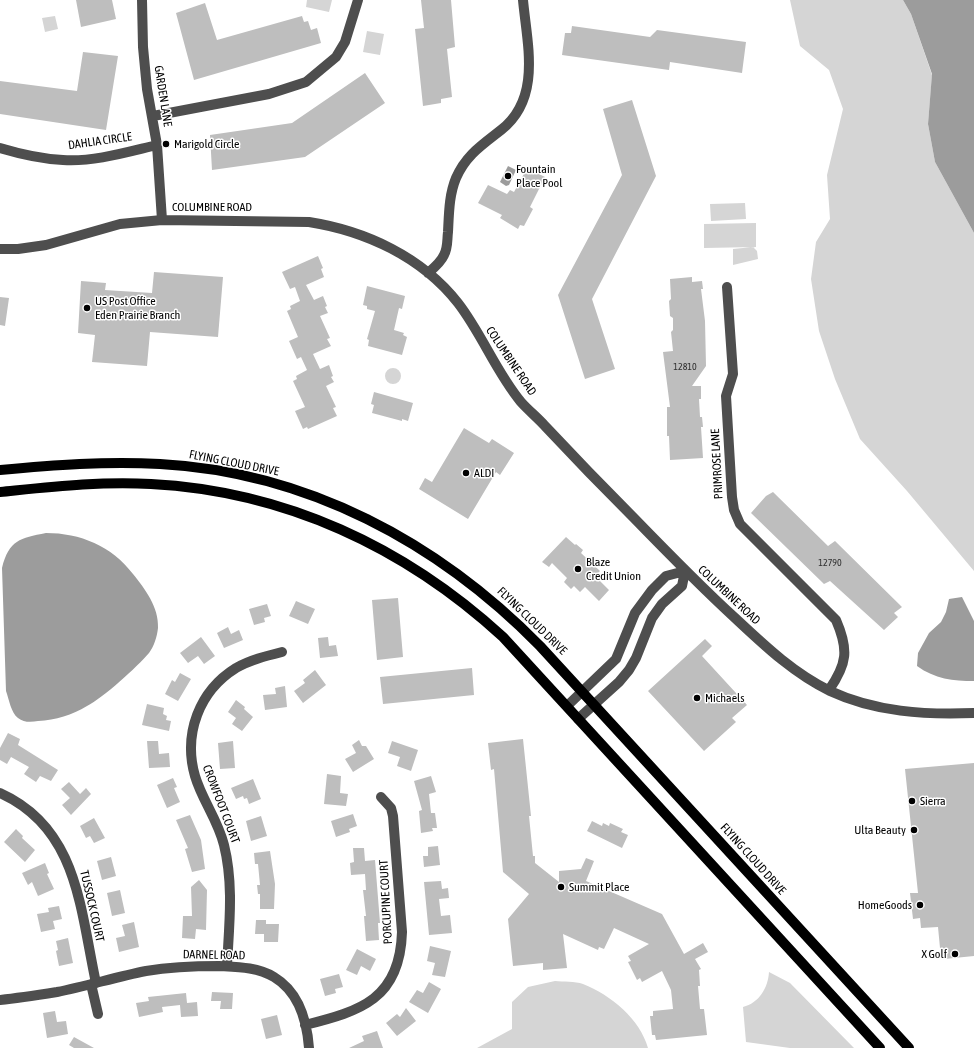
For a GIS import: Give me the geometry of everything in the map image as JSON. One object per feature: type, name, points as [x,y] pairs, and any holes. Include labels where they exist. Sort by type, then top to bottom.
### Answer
[{"type":"main road","name":"FLYING CLOUD DRIVE","points":[[1,469],[114,462],[161,464],[211,470],[260,480],[319,498],[374,521],[444,563],[485,594],[514,619],[583,692],[909,1048]]},
{"type":"main road","points":[[2,492],[75,485],[126,483],[200,488],[258,500],[322,521],[366,541],[404,562],[469,607],[503,637],[880,1048]]},
{"type":"street","name":"GARDEN LANE","points":[[142,0],[143,47],[147,89],[157,145],[162,220]]},
{"type":"street","points":[[152,116],[269,94],[306,82],[336,58],[345,42],[358,0]]},
{"type":"street","points":[[428,273],[444,256],[447,248],[450,203],[458,172],[478,146],[506,127],[517,114],[524,98],[529,81],[529,63],[523,0]]},
{"type":"street","name":"DAHLIA CIRCLE","points":[[0,148],[63,160],[89,159],[157,145]]},
{"type":"street","name":"COLUMBINE ROAD","points":[[0,249],[18,249],[46,245],[120,224],[162,220],[287,221],[332,226],[366,237],[391,248],[428,273],[458,303],[521,401],[685,571],[779,660],[829,690],[858,702],[888,709],[917,713],[974,713]]},
{"type":"street","name":"PRIMROSE LANE","points":[[727,287],[733,374],[726,396],[734,510],[740,524],[836,620],[843,636],[845,651],[842,670],[829,690]]},
{"type":"street","points":[[567,706],[616,659],[636,613],[652,590],[666,576],[685,571],[682,586],[662,604],[652,618],[636,658],[629,670],[578,719]]},
{"type":"street","name":"CROWFOOT COURT","points":[[227,966],[230,900],[229,872],[224,845],[216,819],[203,794],[191,760],[190,741],[193,723],[200,706],[210,690],[222,677],[237,667],[254,660],[282,652]]},
{"type":"street","name":"TUSSOCK COURT","points":[[0,793],[26,808],[43,824],[58,842],[69,863],[76,885],[93,983]]},
{"type":"street","name":"PORCUPINE COURT","points":[[305,1025],[344,1015],[360,1008],[376,998],[388,984],[397,968],[402,950],[402,932],[393,816],[391,808],[381,797]]},
{"type":"street","name":"DARNEL ROAD","points":[[0,1000],[58,992],[93,983],[170,968],[193,965],[245,967],[260,970],[275,977],[287,987],[296,1000],[305,1025],[309,1048]]},
{"type":"street","points":[[93,983],[98,1014]]},
{"type":"shaded area","points":[[307,0],[332,0],[329,12],[306,7]]},
{"type":"shaded area","points":[[790,0],[903,0],[911,14],[932,75],[928,124],[935,162],[974,233],[974,571],[907,491],[860,439],[835,379],[819,331],[811,279],[816,242],[830,219],[827,175],[843,109],[829,70],[800,46]]},
{"type":"shaded area","points":[[903,0],[974,0],[974,233],[935,162],[928,124],[932,74],[911,14]]},
{"type":"shaded area","points":[[55,16],[58,29],[45,32],[42,18]]},
{"type":"shaded area","points":[[367,31],[384,34],[380,55],[363,52]]},
{"type":"shaded area","name":"Fountain Place Pool","points":[[508,166],[516,170],[509,185],[506,186],[500,182]]},
{"type":"shaded area","points":[[745,203],[746,219],[711,221],[710,204]]},
{"type":"shaded area","points":[[756,223],[756,247],[704,248],[704,224]]},
{"type":"shaded area","points":[[753,247],[757,251],[758,259],[733,265],[733,249]]},
{"type":"shaded area","points":[[390,368],[396,368],[401,373],[399,382],[396,384],[390,384],[385,379],[385,373]]},
{"type":"shaded area","points":[[46,533],[71,535],[94,543],[105,549],[125,564],[142,586],[154,606],[158,620],[158,628],[155,641],[144,659],[94,702],[76,712],[51,720],[28,722],[20,720],[16,716],[6,691],[2,568],[8,551],[17,542],[22,539]]},
{"type":"shaded area","points":[[962,597],[974,621],[974,681],[944,678],[931,674],[917,666],[918,653],[929,633],[941,622],[946,612],[949,599]]},
{"type":"shaded area","points":[[769,972],[790,983],[854,1048],[790,1048],[746,1042],[743,1007],[754,1002],[762,994],[767,984]]},
{"type":"shaded area","points":[[555,981],[583,984],[614,1001],[638,1027],[648,1048],[477,1048],[512,1029],[512,1002],[528,987]]},
{"type":"building","points":[[76,0],[112,0],[116,19],[81,27]]},
{"type":"building","points":[[421,0],[451,0],[455,47],[447,49],[452,97],[441,99],[441,103],[423,106],[415,29],[424,28]]},
{"type":"building","points":[[205,3],[217,40],[302,16],[304,22],[308,21],[311,30],[317,28],[321,43],[194,80],[176,13]]},
{"type":"building","points":[[572,26],[650,37],[657,30],[746,42],[742,73],[670,62],[669,70],[562,55],[565,33],[571,33]]},
{"type":"building","points":[[83,52],[118,56],[106,130],[0,114],[0,81],[77,91]]},
{"type":"building","points":[[365,73],[385,103],[305,157],[212,170],[210,135],[292,123]]},
{"type":"building","points":[[632,100],[656,176],[592,299],[615,369],[585,379],[558,295],[622,175],[603,109]]},
{"type":"building","points":[[527,168],[545,177],[530,207],[533,209],[524,226],[520,225],[518,229],[500,218],[502,215],[478,203],[488,185],[507,194],[510,190],[514,192]]},
{"type":"building","points":[[318,256],[323,268],[321,269],[324,277],[306,285],[314,300],[323,296],[328,313],[320,316],[330,338],[327,339],[331,346],[313,354],[320,369],[329,365],[333,376],[331,377],[334,382],[326,386],[336,407],[333,408],[337,416],[308,429],[307,427],[303,429],[295,411],[305,407],[293,381],[297,379],[296,376],[307,370],[301,357],[297,359],[289,341],[298,337],[287,311],[291,309],[290,306],[300,301],[295,287],[290,289],[282,272]]},
{"type":"building","points":[[154,272],[223,277],[218,337],[150,332],[147,366],[92,362],[95,335],[78,333],[81,281],[106,283],[105,290],[152,293]]},
{"type":"building","points":[[692,277],[692,282],[702,281],[703,289],[701,289],[705,321],[706,366],[692,386],[701,386],[701,399],[699,399],[700,417],[702,417],[703,427],[701,427],[703,458],[670,460],[669,436],[667,436],[667,407],[670,407],[663,352],[673,351],[671,332],[673,330],[673,318],[670,316],[669,301],[671,299],[670,279]]},
{"type":"building","points":[[367,286],[405,296],[402,309],[399,308],[394,330],[404,333],[403,335],[407,337],[402,355],[368,346],[369,340],[367,339],[375,311],[367,309],[367,306],[363,305]]},
{"type":"building","points":[[0,297],[9,298],[5,326],[0,325]]},
{"type":"building","points":[[374,392],[413,403],[408,421],[402,419],[402,421],[372,413],[374,405],[371,404]]},
{"type":"building","name":"ALDI","points":[[464,428],[489,443],[492,439],[514,453],[500,475],[496,472],[468,519],[419,489],[425,478],[432,482]]},
{"type":"building","points":[[773,492],[828,546],[835,541],[902,607],[894,613],[898,617],[884,630],[830,581],[824,584],[751,513],[766,496]]},
{"type":"building","name":"Blaze Credit Union","points":[[566,537],[583,550],[581,553],[600,571],[595,576],[609,590],[599,601],[585,587],[580,592],[574,586],[571,589],[564,582],[567,578],[552,563],[549,567],[542,562]]},
{"type":"building","points":[[398,598],[403,657],[377,660],[372,600]]},
{"type":"building","points":[[296,601],[315,609],[308,624],[289,616]]},
{"type":"building","points":[[267,604],[271,616],[264,618],[265,622],[254,625],[249,609]]},
{"type":"building","points":[[228,627],[231,634],[239,630],[243,640],[224,648],[217,633]]},
{"type":"building","points":[[201,637],[215,656],[204,664],[198,656],[188,663],[180,653]]},
{"type":"building","points":[[328,637],[329,646],[336,645],[338,656],[320,658],[318,638]]},
{"type":"building","name":"Michaels","points":[[705,639],[712,646],[702,656],[747,705],[732,718],[736,722],[704,751],[648,691]]},
{"type":"building","points":[[472,668],[474,695],[383,704],[380,677]]},
{"type":"building","points":[[315,670],[326,685],[303,703],[294,691],[305,683],[303,680]]},
{"type":"building","points":[[180,673],[191,679],[178,701],[165,694],[172,680],[175,682]]},
{"type":"building","points":[[285,686],[287,707],[265,710],[263,695],[276,694],[275,688]]},
{"type":"building","points":[[236,700],[245,707],[244,709],[253,717],[242,731],[232,724],[236,718],[228,712]]},
{"type":"building","points":[[147,704],[164,708],[163,714],[167,716],[166,720],[171,721],[169,731],[142,725]]},
{"type":"building","points":[[8,733],[20,739],[18,745],[58,770],[51,781],[40,776],[36,782],[24,774],[29,767],[11,757],[7,764],[0,760],[0,748]]},
{"type":"building","name":"Summit Place","points":[[523,739],[531,816],[529,816],[535,863],[559,882],[559,871],[581,869],[586,858],[594,861],[586,881],[662,914],[684,954],[703,943],[708,952],[695,959],[701,969],[699,970],[700,986],[698,986],[700,1009],[704,1009],[707,1035],[656,1040],[655,1035],[652,1035],[650,1016],[653,1016],[653,1011],[673,1009],[671,990],[662,971],[642,982],[640,978],[637,980],[628,962],[631,961],[628,956],[649,944],[614,928],[604,949],[599,947],[598,950],[563,934],[567,968],[543,970],[543,963],[513,966],[508,919],[529,894],[503,872],[494,769],[491,770],[488,743]]},
{"type":"building","points":[[359,740],[362,746],[366,746],[374,759],[353,772],[345,759],[356,753],[352,745]]},
{"type":"building","points":[[147,741],[158,741],[159,754],[169,753],[170,767],[149,768]]},
{"type":"building","points":[[233,741],[235,768],[220,769],[218,743]]},
{"type":"building","points":[[392,741],[418,750],[411,771],[397,766],[400,757],[388,753]]},
{"type":"building","points":[[974,763],[974,956],[944,959],[943,948],[940,948],[938,927],[921,928],[920,918],[913,919],[910,893],[918,893],[905,769]]},
{"type":"building","points":[[327,774],[341,776],[340,793],[348,794],[346,806],[324,804]]},
{"type":"building","points":[[431,776],[436,792],[429,794],[431,813],[435,813],[437,828],[432,828],[433,831],[421,833],[419,811],[422,810],[414,781]]},
{"type":"building","points":[[173,778],[177,787],[174,788],[180,802],[167,808],[157,785]]},
{"type":"building","points":[[253,779],[261,799],[249,804],[247,798],[244,799],[243,796],[236,799],[231,788]]},
{"type":"building","points":[[69,782],[80,794],[86,788],[91,794],[71,815],[62,805],[70,798],[61,789]]},
{"type":"building","points":[[353,814],[357,826],[349,829],[350,832],[336,837],[331,821]]},
{"type":"building","points":[[190,815],[201,840],[205,869],[192,872],[185,849],[188,848],[176,820]]},
{"type":"building","points":[[261,816],[267,836],[251,841],[246,821]]},
{"type":"building","points":[[94,818],[105,838],[94,843],[90,836],[86,838],[80,826]]},
{"type":"building","points":[[592,821],[602,826],[603,823],[609,826],[610,823],[623,829],[621,832],[628,835],[622,848],[587,831]]},
{"type":"building","points":[[16,829],[23,836],[22,838],[35,850],[25,862],[4,842]]},
{"type":"building","points":[[438,846],[440,865],[424,867],[423,856],[428,856],[428,847]]},
{"type":"building","points":[[353,848],[364,848],[365,861],[375,860],[380,923],[378,923],[379,940],[366,941],[364,916],[366,916],[363,890],[366,890],[365,874],[351,875],[350,863],[354,862]]},
{"type":"building","points":[[270,851],[275,884],[274,909],[260,909],[260,894],[258,894],[257,885],[260,885],[258,864],[255,864],[254,853]]},
{"type":"building","points":[[111,857],[116,876],[102,880],[97,861]]},
{"type":"building","points":[[45,863],[49,873],[47,874],[54,889],[38,896],[32,882],[28,885],[22,873]]},
{"type":"building","points":[[199,880],[207,890],[206,930],[196,929],[195,939],[182,938],[183,916],[192,916],[191,887]]},
{"type":"building","points":[[441,881],[442,889],[448,888],[449,898],[439,899],[441,916],[450,915],[452,933],[429,935],[424,882]]},
{"type":"building","points":[[120,890],[125,913],[112,916],[107,893]]},
{"type":"building","points":[[59,906],[62,919],[53,921],[55,929],[41,932],[37,914],[49,912],[48,908]]},
{"type":"building","points":[[256,920],[266,920],[266,924],[279,924],[278,942],[264,942],[264,934],[255,934]]},
{"type":"building","points":[[134,922],[139,947],[119,952],[116,938],[125,936],[122,925]]},
{"type":"building","points":[[68,938],[73,963],[59,966],[56,941]]},
{"type":"building","points":[[430,946],[451,951],[445,977],[432,975],[435,963],[427,961]]},
{"type":"building","points":[[357,949],[376,959],[370,971],[361,966],[357,975],[346,970]]},
{"type":"building","points":[[339,974],[343,987],[335,989],[336,993],[325,996],[320,979]]},
{"type":"building","points":[[429,982],[441,989],[428,1013],[409,1002],[417,990],[423,993]]},
{"type":"building","points":[[212,992],[233,993],[232,1009],[220,1009],[221,1001],[211,1001]]},
{"type":"building","points":[[186,993],[187,1003],[197,1002],[198,1016],[181,1017],[180,1005],[162,1007],[163,1012],[139,1017],[136,1003],[149,1001],[148,997]]},
{"type":"building","points":[[406,1008],[416,1021],[397,1036],[386,1023],[397,1014],[400,1017]]},
{"type":"building","points":[[55,1011],[57,1022],[66,1021],[68,1034],[47,1038],[43,1013]]},
{"type":"building","points":[[277,1015],[282,1035],[266,1039],[261,1019]]},
{"type":"building","points":[[377,1031],[383,1048],[349,1048],[364,1041],[362,1036]]},
{"type":"building","points":[[74,1037],[94,1048],[74,1048],[69,1045]]},
{"type":"place","name":"Marigold Circle","points":[[166,144]]},
{"type":"place","name":"Fountain Place Pool","points":[[508,176]]},
{"type":"place","name":"US Post Office Eden Prairie Branch","points":[[87,308]]},
{"type":"place","name":"ALDI","points":[[466,473]]},
{"type":"place","name":"Blaze Credit Union","points":[[578,569]]},
{"type":"place","name":"Michaels","points":[[697,698]]},
{"type":"place","name":"Sierra","points":[[912,801]]},
{"type":"place","name":"Ulta Beauty","points":[[914,830]]},
{"type":"place","name":"Summit Place","points":[[561,887]]},
{"type":"place","name":"HomeGoods","points":[[920,905]]},
{"type":"place","name":"X Golf","points":[[955,954]]}]
